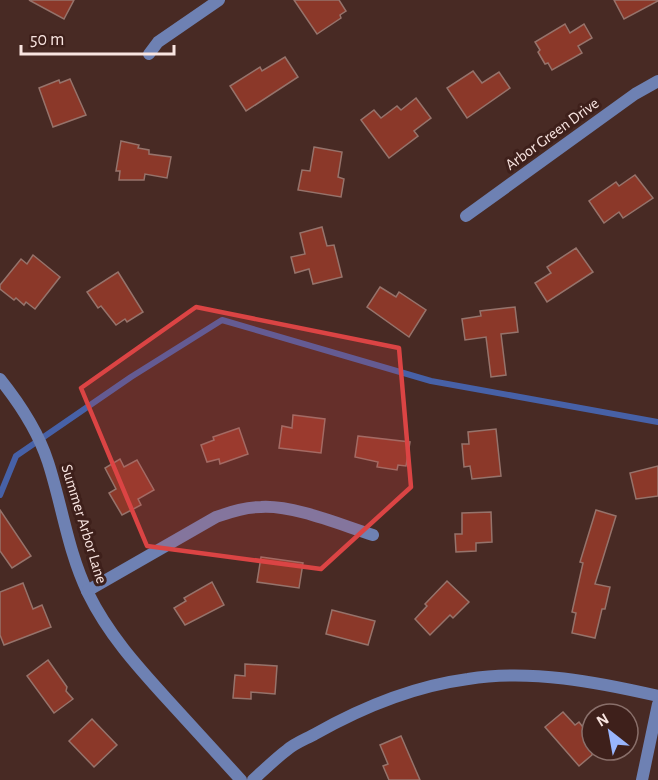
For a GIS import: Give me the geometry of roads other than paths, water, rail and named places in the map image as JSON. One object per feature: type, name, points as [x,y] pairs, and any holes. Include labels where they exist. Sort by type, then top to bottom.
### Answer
[{"type":"street","points":[[149,54],[158,42],[219,0]]},
{"type":"street","name":"Arbor Green Drive","points":[[466,216],[635,94],[658,81]]},
{"type":"street","name":"Summer Arbor Lane","points":[[0,379],[34,428],[48,460],[74,555],[87,591],[103,622],[124,652],[241,780]]},
{"type":"street","points":[[87,591],[216,517],[238,509],[262,506],[285,508],[374,535]]},
{"type":"street","points":[[253,780],[289,748],[333,723],[381,703],[429,687],[469,678],[519,676],[568,679],[617,686],[658,696]]},
{"type":"street","points":[[642,780],[658,704]]},
{"type":"waterway","points":[[0,495],[16,456],[131,377],[222,320],[431,381],[658,422]]}]
